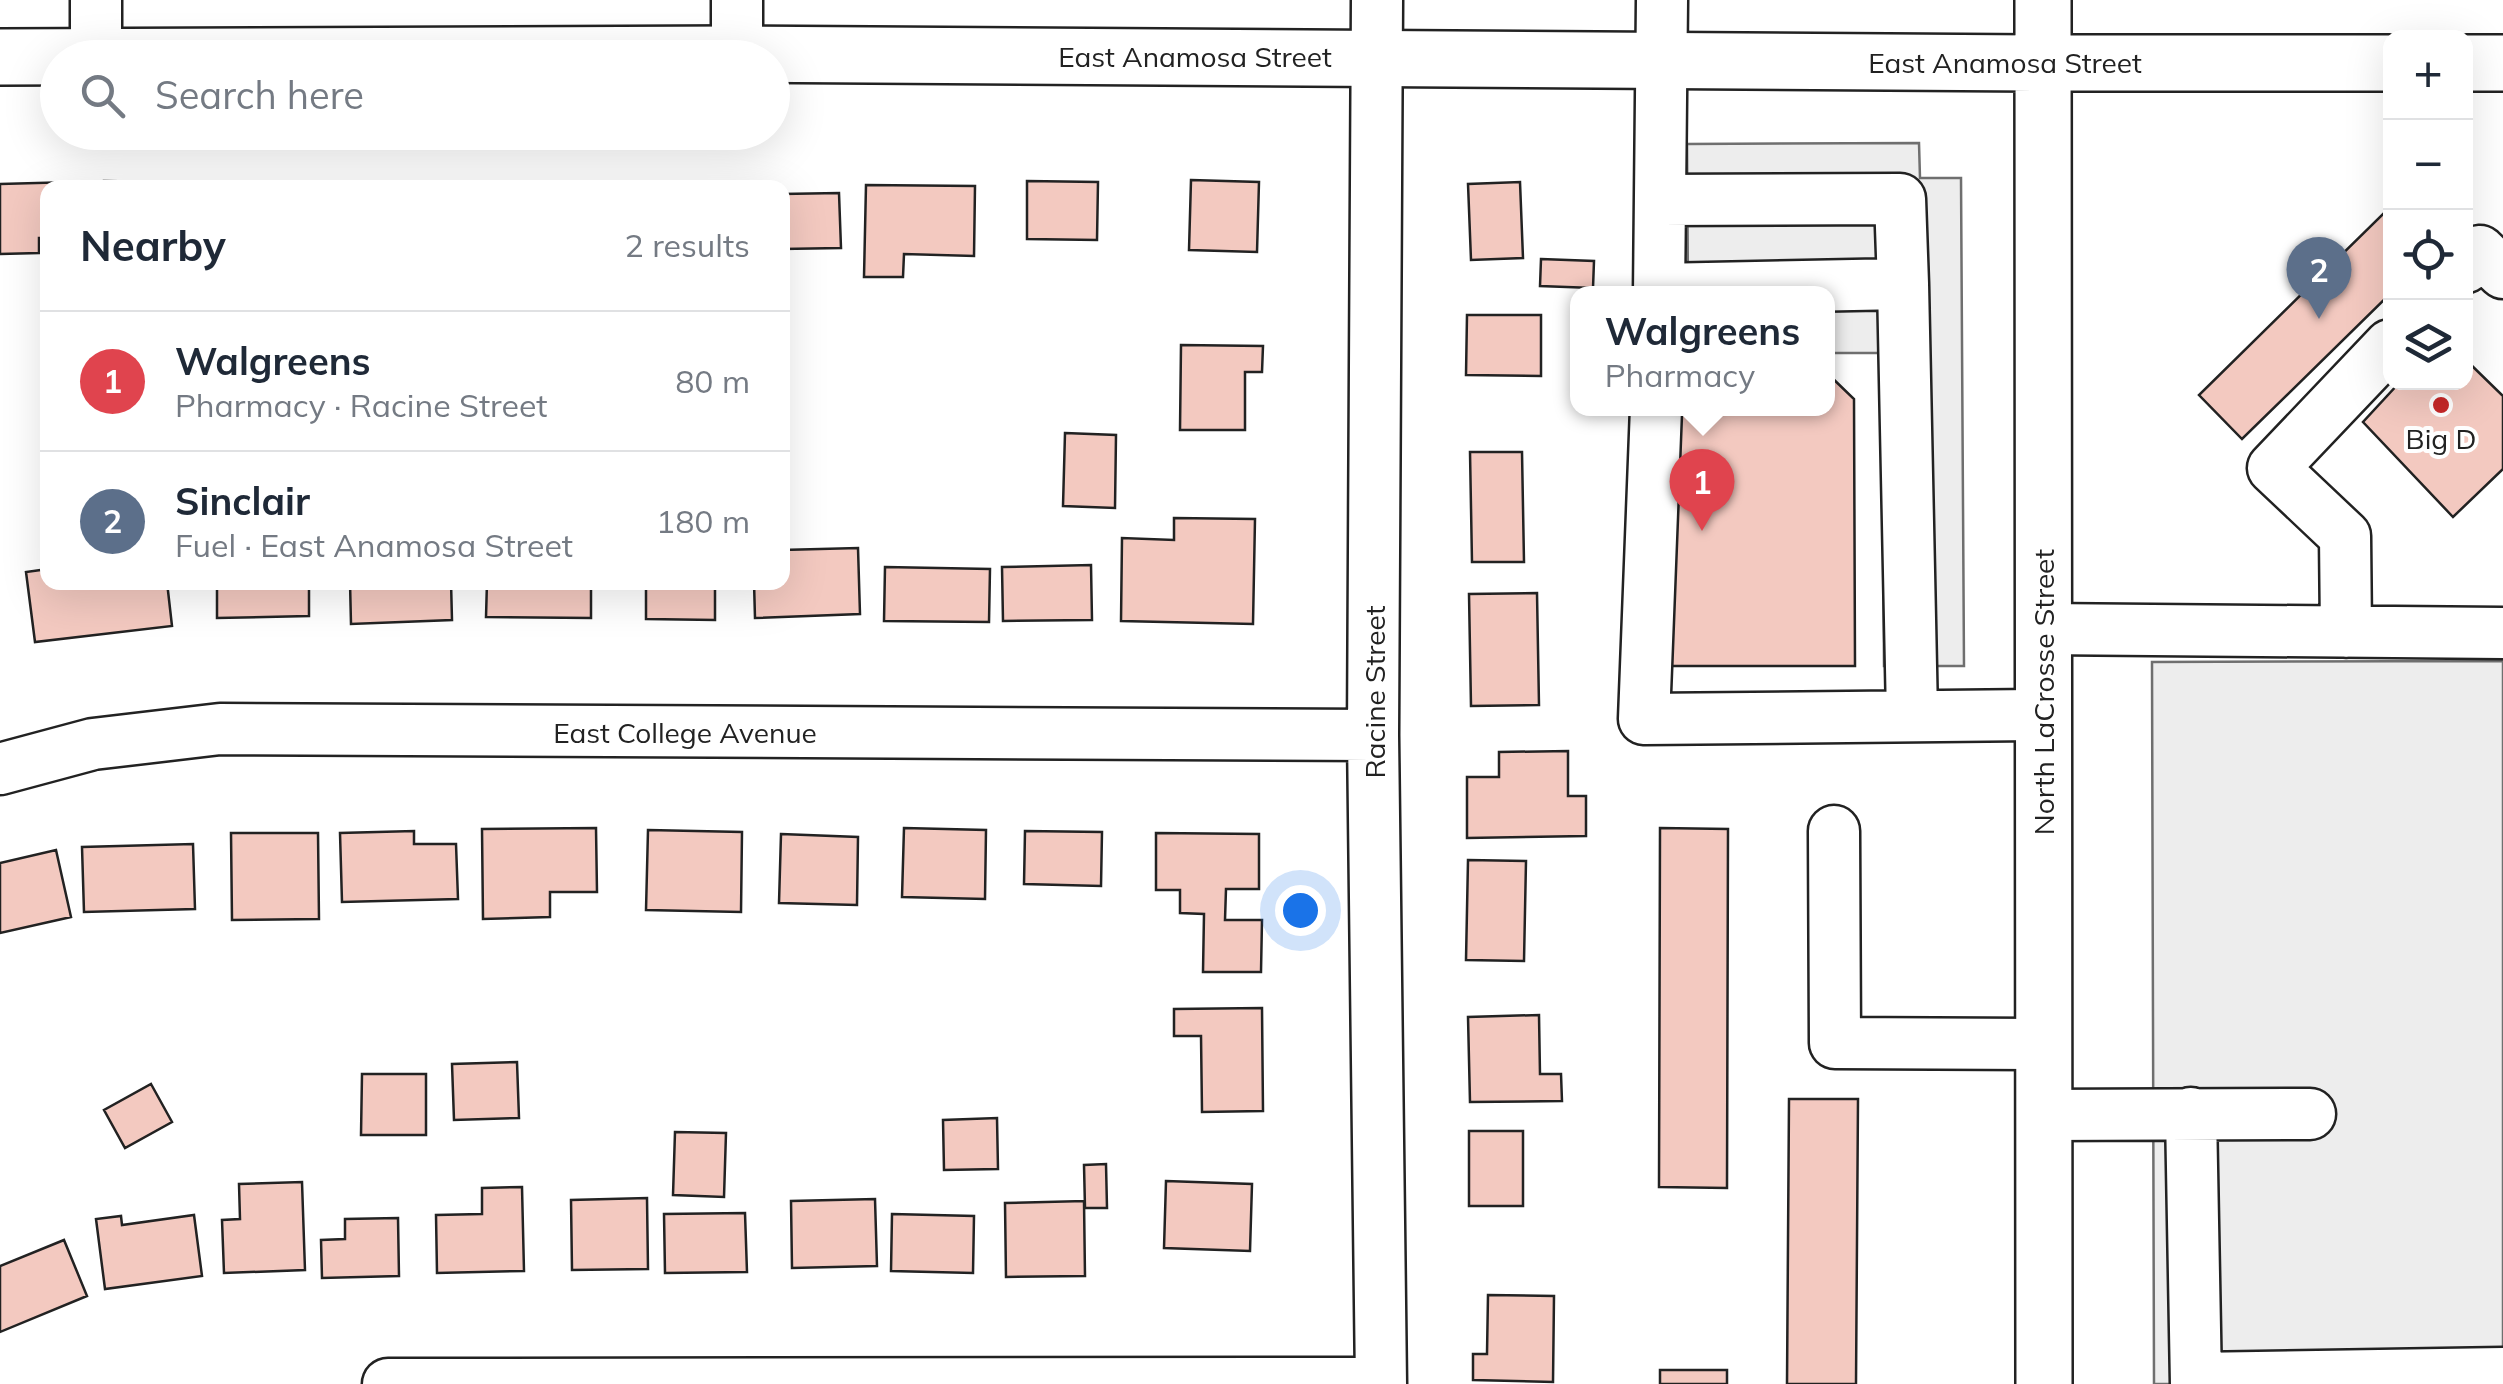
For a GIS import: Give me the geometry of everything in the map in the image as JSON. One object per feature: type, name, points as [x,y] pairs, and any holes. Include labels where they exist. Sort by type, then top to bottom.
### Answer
[{"type":"main road","name":"North LaCrosse Street","points":[[2043,0],[2044,1384]]},
{"type":"main road","name":"East Anamosa Street","points":[[790,54],[2383,63]]},
{"type":"main road","name":"East Anamosa Street","points":[[0,57],[40,57]]},
{"type":"main road","points":[[2473,63],[2503,63]]},
{"type":"street","points":[[96,0],[96,40]]},
{"type":"street","points":[[736,0],[736,40]]},
{"type":"street","name":"Racine Street","points":[[1377,0],[1374,735],[1381,1383]]},
{"type":"street","points":[[1659,286],[1662,0]]},
{"type":"street","points":[[1660,200],[1900,200],[1912,715]]},
{"type":"street","points":[[2473,259],[2480,251],[2503,273]]},
{"type":"street","points":[[1833,286],[1903,284]]},
{"type":"street","points":[[2346,632],[2345,536],[2273,468],[2383,353]]},
{"type":"street","points":[[1656,416],[1644,719],[2044,714]]},
{"type":"street","points":[[2044,629],[2503,634]]},
{"type":"street","name":"East College Avenue","points":[[0,770],[93,744],[220,729],[1374,735]]},
{"type":"street","points":[[1834,831],[1836,1043],[2044,1044]]},
{"type":"street","points":[[2192,1113],[2196,1381],[2503,1373]]},
{"type":"street","points":[[2044,1115],[2310,1114]]},
{"type":"street","points":[[388,1384],[1381,1383]]},
{"type":"shaded area","points":[[1919,143],[1920,178],[1961,178],[1964,666],[1884,666],[1882,353],[1835,353],[1835,286],[1688,286],[1687,144]]},
{"type":"shaded area","points":[[2503,661],[2503,1384],[2154,1384],[2152,662]]},
{"type":"building","points":[[1191,180],[1259,182],[1257,252],[1189,250]]},
{"type":"building","points":[[1027,181],[1098,182],[1097,240],[1027,239]]},
{"type":"building","points":[[1520,182],[1523,258],[1471,260],[1468,184]]},
{"type":"building","points":[[40,183],[39,253],[0,254],[0,184]]},
{"type":"building","points":[[866,185],[975,186],[974,256],[904,254],[903,277],[864,277]]},
{"type":"building","points":[[839,193],[841,248],[790,249],[790,194]]},
{"type":"building","points":[[2383,214],[2383,301],[2242,439],[2199,395]]},
{"type":"building","points":[[1541,259],[1594,261],[1593,286],[1540,286]]},
{"type":"building","points":[[1467,315],[1541,315],[1541,376],[1466,375]]},
{"type":"building","points":[[1181,345],[1263,346],[1262,372],[1245,372],[1245,430],[1180,430]]},
{"type":"building","points":[[2473,367],[2503,396],[2503,469],[2453,517],[2363,422],[2393,390],[2473,390]]},
{"type":"building","points":[[1835,381],[1854,399],[1855,666],[1661,666],[1661,416],[1835,416]]},
{"type":"building","points":[[1065,433],[1116,435],[1115,508],[1063,506]]},
{"type":"building","points":[[1470,452],[1522,452],[1524,562],[1472,562]]},
{"type":"building","points":[[1174,518],[1255,519],[1253,624],[1121,621],[1122,538],[1174,540]]},
{"type":"building","points":[[858,548],[860,614],[755,618],[754,590],[790,590],[790,550]]},
{"type":"building","points":[[1091,565],[1092,620],[1003,621],[1002,567]]},
{"type":"building","points":[[885,567],[990,569],[989,622],[884,621]]},
{"type":"building","points":[[40,570],[40,590],[168,590],[172,626],[35,642],[26,572]]},
{"type":"building","points":[[217,590],[309,590],[309,616],[217,618]]},
{"type":"building","points":[[350,590],[451,590],[452,620],[351,624]]},
{"type":"building","points":[[487,590],[591,590],[591,618],[486,617]]},
{"type":"building","points":[[646,590],[715,590],[715,620],[646,619]]},
{"type":"building","points":[[1537,593],[1539,705],[1471,706],[1469,594]]},
{"type":"building","points":[[1568,751],[1568,796],[1586,796],[1586,836],[1467,838],[1467,777],[1499,777],[1499,752]]},
{"type":"building","points":[[596,828],[597,892],[550,892],[550,917],[483,919],[482,829]]},
{"type":"building","points":[[904,828],[986,830],[985,899],[902,897]]},
{"type":"building","points":[[1660,828],[1728,829],[1727,1188],[1659,1187]]},
{"type":"building","points":[[648,830],[742,832],[741,912],[646,910]]},
{"type":"building","points":[[414,831],[414,844],[456,844],[458,899],[342,902],[340,833]]},
{"type":"building","points":[[1025,831],[1102,832],[1101,886],[1024,884]]},
{"type":"building","points":[[231,833],[318,833],[319,919],[232,920]]},
{"type":"building","points":[[1156,833],[1259,834],[1259,889],[1226,889],[1225,920],[1262,920],[1261,972],[1203,972],[1204,914],[1180,913],[1180,890],[1156,890]]},
{"type":"building","points":[[781,834],[858,837],[857,905],[779,903]]},
{"type":"building","points":[[193,844],[195,909],[84,912],[82,847]]},
{"type":"building","points":[[56,850],[71,917],[0,933],[0,863]]},
{"type":"building","points":[[1468,860],[1526,861],[1524,961],[1466,960]]},
{"type":"building","points":[[1262,1008],[1263,1111],[1202,1112],[1201,1036],[1174,1036],[1174,1009]]},
{"type":"building","points":[[1539,1015],[1540,1074],[1561,1074],[1562,1101],[1470,1102],[1468,1017]]},
{"type":"building","points":[[517,1062],[519,1118],[454,1120],[452,1064]]},
{"type":"building","points":[[362,1074],[426,1074],[426,1135],[361,1135]]},
{"type":"building","points":[[151,1084],[172,1122],[125,1148],[104,1110]]},
{"type":"building","points":[[1789,1099],[1858,1099],[1856,1384],[1787,1384]]},
{"type":"building","points":[[997,1118],[998,1169],[944,1170],[943,1120]]},
{"type":"building","points":[[1469,1131],[1523,1131],[1523,1206],[1469,1206]]},
{"type":"building","points":[[675,1132],[726,1133],[724,1197],[673,1195]]},
{"type":"building","points":[[1106,1164],[1107,1208],[1085,1208],[1084,1165]]},
{"type":"building","points":[[1166,1181],[1252,1184],[1250,1251],[1164,1248]]},
{"type":"building","points":[[302,1182],[305,1270],[224,1273],[222,1220],[240,1219],[239,1184]]},
{"type":"building","points":[[522,1187],[524,1271],[437,1273],[436,1215],[482,1214],[482,1188]]},
{"type":"building","points":[[647,1198],[648,1269],[572,1270],[571,1200]]},
{"type":"building","points":[[875,1199],[877,1266],[792,1268],[791,1201]]},
{"type":"building","points":[[1084,1201],[1085,1276],[1006,1277],[1005,1203]]},
{"type":"building","points":[[745,1213],[747,1272],[665,1273],[664,1214]]},
{"type":"building","points":[[892,1214],[974,1216],[973,1273],[891,1271]]},
{"type":"building","points":[[194,1215],[202,1276],[105,1289],[96,1219],[121,1216],[122,1225]]},
{"type":"building","points":[[398,1218],[399,1276],[322,1278],[321,1240],[345,1239],[345,1219]]},
{"type":"building","points":[[64,1240],[87,1296],[0,1332],[0,1266]]},
{"type":"building","points":[[1488,1295],[1554,1296],[1553,1382],[1473,1380],[1473,1354],[1487,1354]]},
{"type":"building","points":[[1660,1370],[1727,1370],[1727,1384],[1660,1384]]},
{"type":"place","name":"Sinclair","points":[[2319,319]]},
{"type":"place","name":"Big D","points":[[2441,405]]},
{"type":"place","name":"Walgreens","points":[[1702,531]]}]
